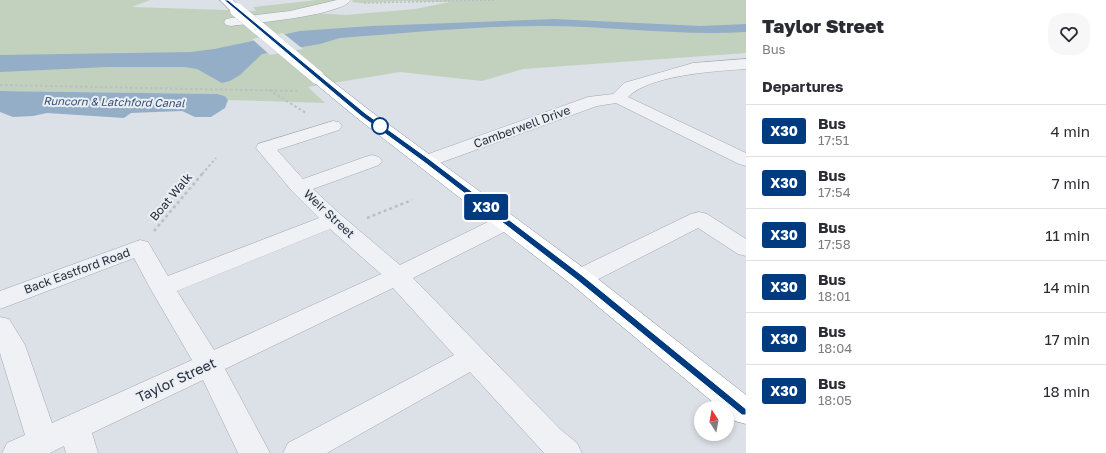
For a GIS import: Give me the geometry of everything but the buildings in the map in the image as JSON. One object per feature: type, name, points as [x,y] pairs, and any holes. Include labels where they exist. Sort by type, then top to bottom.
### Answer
[{"type":"highway","points":[[232,10],[363,114],[580,278],[746,412]]},
{"type":"street","points":[[232,10],[290,15],[338,5],[345,0]]},
{"type":"street","points":[[232,10],[254,5]]},
{"type":"street","points":[[746,64],[692,68],[630,86],[618,98],[746,160]]},
{"type":"street","name":"Camberwell Drive","points":[[427,161],[594,101],[618,98]]},
{"type":"street","points":[[299,186],[265,148],[333,126]]},
{"type":"street","name":"Weir Street","points":[[372,161],[299,186],[338,224],[384,263],[563,452]]},
{"type":"street","points":[[580,278],[699,219],[746,249]]},
{"type":"street","name":"Taylor Street","points":[[30,448],[78,440],[210,364],[396,277],[506,222]]},
{"type":"street","points":[[162,288],[338,224]]},
{"type":"street","name":"Back Eastford Road","points":[[0,300],[140,248],[162,288],[210,364],[254,453]]},
{"type":"street","points":[[0,326],[11,345],[30,448]]},
{"type":"street","points":[[299,453],[472,357]]},
{"type":"path","points":[[345,0],[361,3],[385,1],[436,2],[496,0]]},
{"type":"path","points":[[0,85],[304,91]]},
{"type":"path","points":[[269,90],[308,114],[313,122],[316,132]]},
{"type":"path","name":"Boat Walk","points":[[140,248],[216,158]]},
{"type":"path","points":[[338,224],[412,200]]},
{"type":"green space","points":[[0,0],[150,0],[132,7],[256,11],[253,7],[317,0],[342,0],[313,13],[346,15],[415,9],[450,2],[403,1],[361,3],[352,2],[353,0],[746,0],[746,53],[523,69],[482,81],[400,72],[308,87],[325,103],[228,100],[225,96],[217,94],[0,91]]},
{"type":"water","points":[[554,19],[701,26],[746,24],[746,32],[695,33],[568,26],[518,26],[340,38],[320,44],[262,54],[240,75],[230,81],[222,83],[197,69],[184,67],[108,67],[0,72],[0,55],[191,52],[214,49],[300,31],[371,26]]},
{"type":"water","name":"Runcorn & Latchford Canal","points":[[0,91],[217,94],[225,96],[228,100],[225,108],[211,117],[195,117],[182,111],[131,113],[124,118],[47,113],[33,116],[13,117],[0,112]]},
{"type":"pier","points":[[283,33],[303,49],[270,55],[252,39]]},
{"type":"bus line","name":"X30","points":[[226,0],[363,114],[580,278],[746,412]]}]
